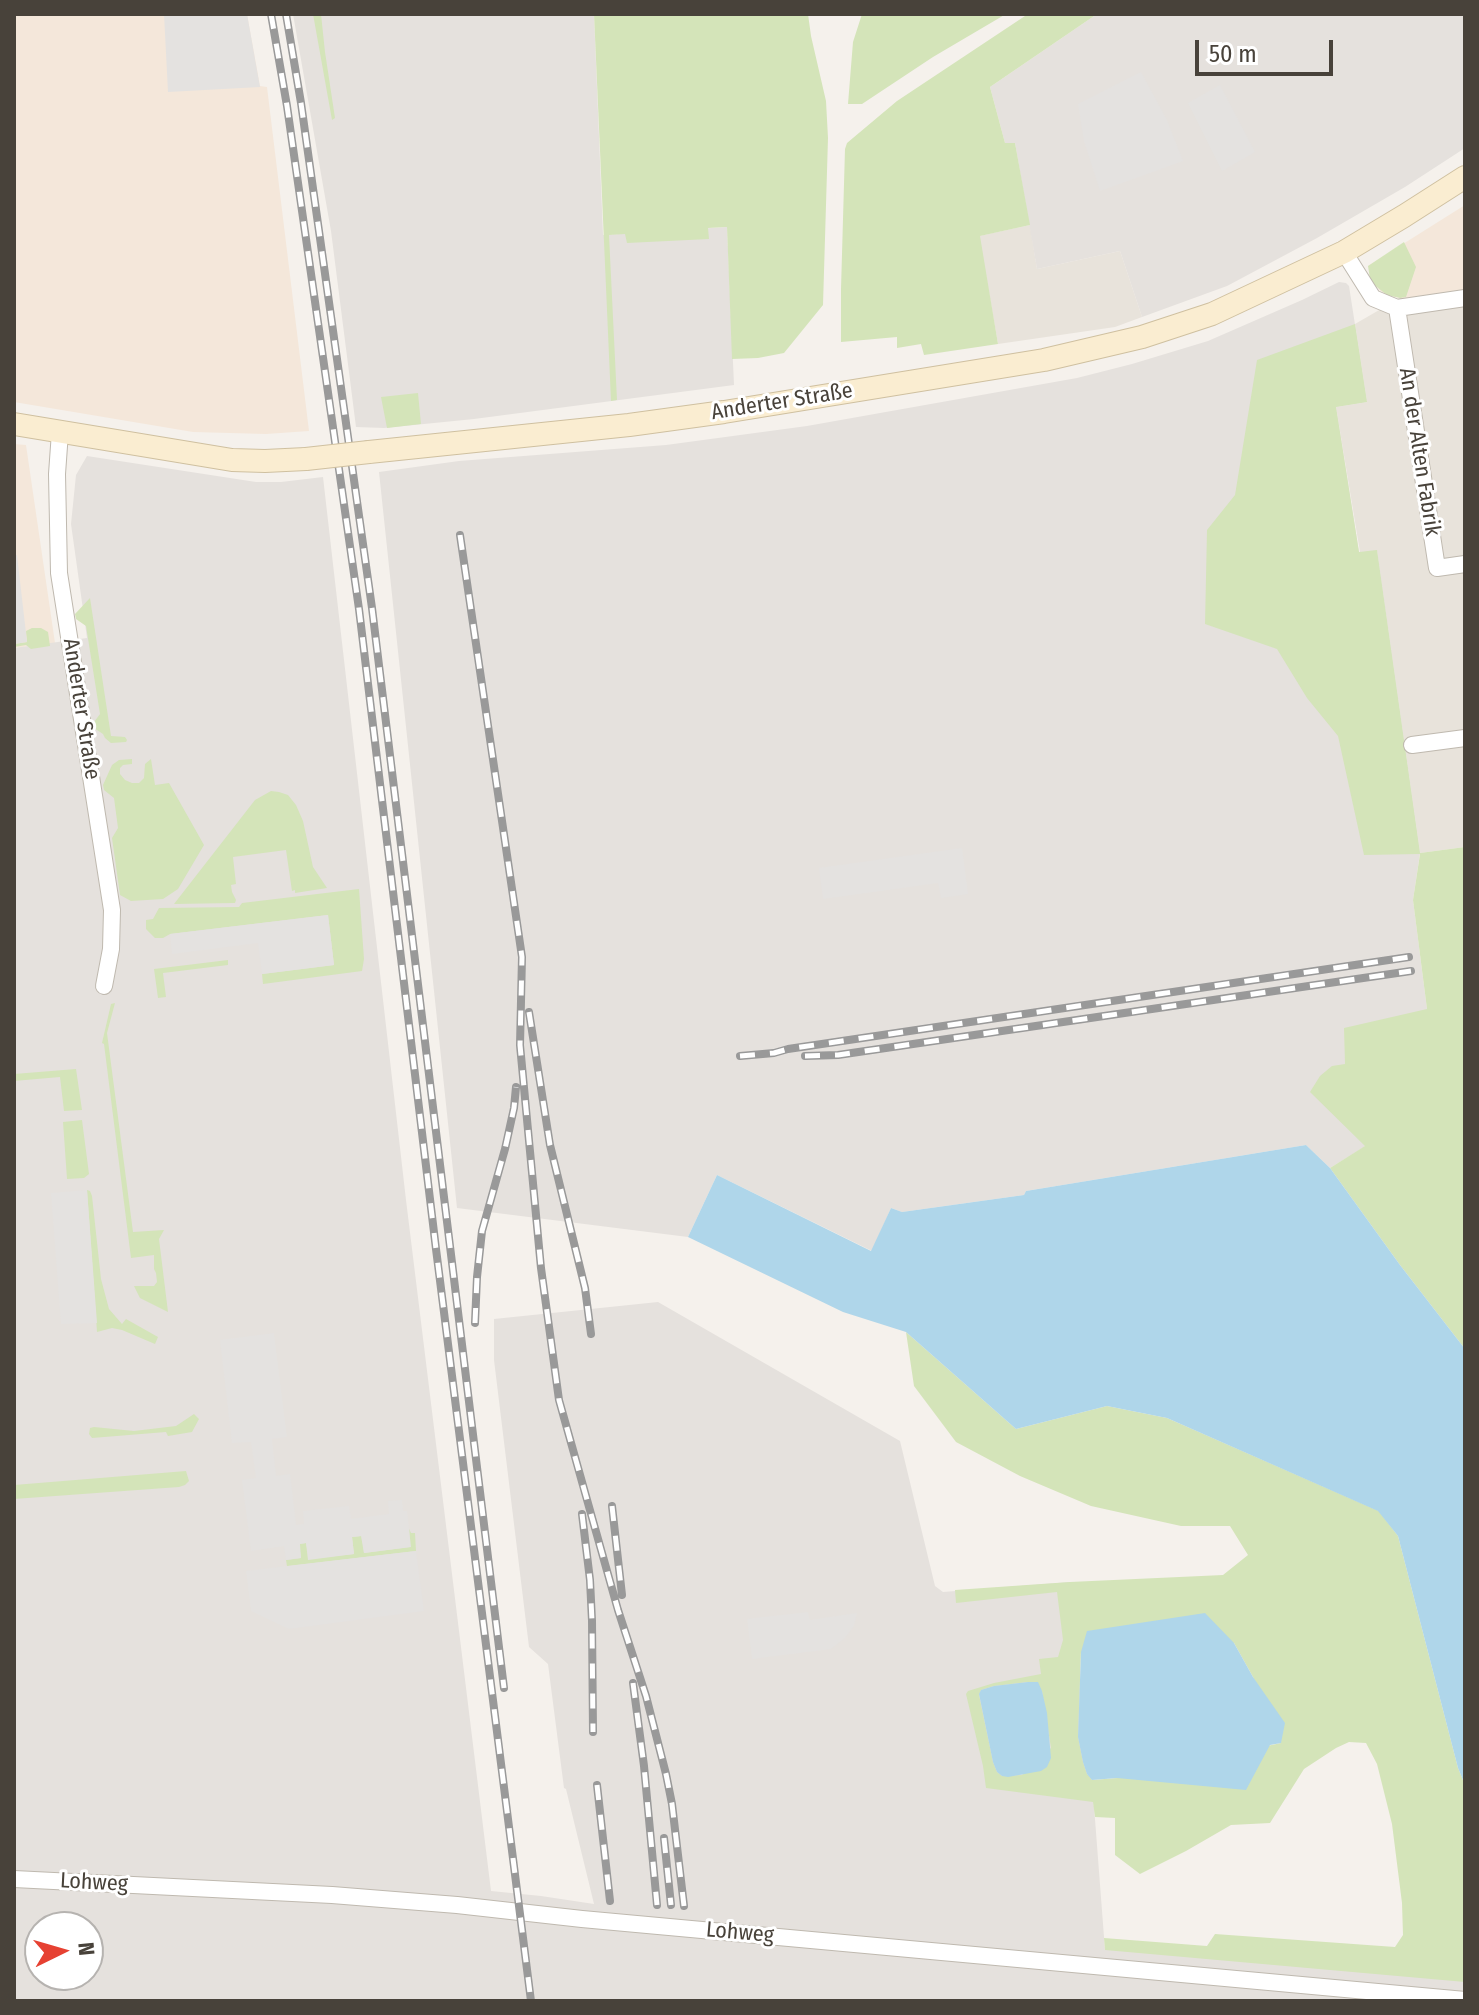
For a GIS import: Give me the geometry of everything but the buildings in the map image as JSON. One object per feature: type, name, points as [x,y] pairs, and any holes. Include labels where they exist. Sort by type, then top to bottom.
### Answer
[{"type":"main road","name":"Anderter Straße","points":[[14,424],[232,460],[274,461],[687,417],[1044,360],[1142,337],[1212,314],[1344,252],[1465,177]]},
{"type":"street","points":[[1344,252],[1373,298],[1397,308],[1465,298]]},
{"type":"street","name":"An der Alten Fabrik","points":[[1397,308],[1437,568],[1465,564]]},
{"type":"street","name":"Anderter Straße","points":[[60,432],[57,474],[59,573],[112,910],[111,949],[104,986]]},
{"type":"street","points":[[1412,745],[1465,738]]},
{"type":"street","name":"Lohweg","points":[[14,1879],[431,1902],[596,1921],[1465,2000]]},
{"type":"shaded area","points":[[14,14],[247,14],[260,86],[267,87],[309,431],[266,434],[193,432],[14,402]]},
{"type":"shaded area","points":[[164,14],[247,14],[260,87],[168,92]]},
{"type":"shaded area","points":[[293,14],[594,14],[603,235],[727,227],[734,385],[474,419],[384,428],[356,427],[331,231]]},
{"type":"shaded area","points":[[1097,14],[1465,14],[1465,148],[1405,187],[1227,286],[1142,317],[1120,251],[1037,269],[1015,143],[1005,143],[990,87]]},
{"type":"shaded area","points":[[1141,72],[1167,120],[1183,161],[1100,191],[1084,141],[1078,104]]},
{"type":"shaded area","points":[[1220,85],[1255,152],[1222,171],[1188,103]]},
{"type":"shaded area","points":[[1465,205],[1465,294],[1400,298],[1379,290],[1368,266]]},
{"type":"shaded area","points":[[1030,225],[1037,269],[1120,251],[1142,317],[1115,327],[998,344],[979,236]]},
{"type":"shaded area","points":[[1339,282],[1349,286],[1367,402],[1336,407],[1359,552],[1377,550],[1420,853],[1413,900],[1427,1009],[1366,1146],[1330,1168],[1306,1145],[1026,1191],[1024,1195],[902,1212],[891,1208],[872,1251],[717,1175],[688,1237],[457,1208],[379,472],[459,461],[666,445],[807,426],[1077,378],[1208,341]]},
{"type":"shaded area","points":[[1465,294],[1465,847],[1420,853],[1377,551],[1360,552],[1336,407],[1367,402],[1355,324],[1400,298]]},
{"type":"shaded area","points":[[14,444],[26,445],[55,643],[14,648]]},
{"type":"shaded area","points":[[87,456],[256,482],[323,477],[406,1200],[491,1891],[594,1904],[564,1788],[548,1664],[529,1647],[494,1360],[494,1319],[658,1302],[900,1441],[935,1586],[943,1592],[1070,1582],[1092,1780],[1105,1950],[1465,1950],[1465,2001],[14,2001],[14,648],[87,638],[71,524],[76,475]]},
{"type":"shaded area","points":[[17,555],[27,642],[14,644],[14,556]]},
{"type":"shaded area","points":[[962,848],[968,894],[941,898],[938,883],[823,899],[819,868]]},
{"type":"shaded area","points":[[328,915],[334,965],[262,974],[258,943],[172,954],[170,934]]},
{"type":"shaded area","points":[[87,1190],[97,1323],[61,1324],[51,1193]]},
{"type":"shaded area","points":[[274,1333],[287,1437],[272,1439],[276,1476],[290,1474],[296,1525],[304,1524],[303,1511],[349,1506],[351,1519],[389,1514],[388,1501],[402,1500],[403,1511],[407,1511],[411,1547],[364,1553],[361,1536],[352,1537],[354,1554],[308,1560],[306,1543],[300,1544],[301,1558],[286,1560],[284,1546],[251,1551],[242,1480],[256,1478],[251,1442],[232,1443],[220,1340]]},
{"type":"shaded area","points":[[416,1551],[424,1611],[289,1629],[251,1611],[246,1571]]},
{"type":"shaded area","points":[[808,1612],[810,1620],[857,1613],[854,1626],[831,1649],[752,1659],[747,1619]]},
{"type":"green space","points":[[313,14],[321,14],[335,118],[332,120]]},
{"type":"green space","points":[[594,14],[808,14],[826,101],[828,138],[823,305],[784,353],[732,359],[727,227],[708,228],[709,239],[627,243],[625,234],[609,235],[617,400],[611,401]]},
{"type":"green space","points":[[862,14],[1006,14],[862,104],[848,104],[853,42]]},
{"type":"green space","points":[[1028,14],[1097,14],[990,87],[1005,143],[1015,143],[1030,225],[980,236],[998,344],[924,355],[921,344],[897,348],[897,337],[841,342],[847,143],[897,101]]},
{"type":"green space","points":[[1404,242],[1416,267],[1406,297],[1400,298],[1387,295],[1373,284],[1368,266]]},
{"type":"green space","points":[[1355,324],[1367,402],[1336,407],[1359,552],[1377,550],[1420,853],[1465,847],[1465,1349],[1330,1168],[1365,1146],[1310,1092],[1320,1076],[1332,1066],[1345,1064],[1344,1028],[1427,1009],[1413,900],[1420,854],[1364,855],[1338,736],[1307,698],[1277,649],[1205,624],[1207,530],[1235,495],[1257,360]]},
{"type":"green space","points":[[418,393],[421,424],[387,428],[381,397]]},
{"type":"green space","points":[[90,598],[111,736],[125,737],[126,742],[111,743],[94,728],[100,714],[86,626],[76,619],[75,614]]},
{"type":"green space","points":[[32,628],[48,632],[50,646],[31,649],[26,645],[14,647],[14,644],[27,642],[26,631]]},
{"type":"green space","points":[[132,759],[132,764],[120,768],[125,780],[139,783],[144,778],[145,764],[151,759],[155,785],[169,783],[204,845],[178,889],[163,899],[131,901],[120,895],[112,838],[118,828],[114,798],[104,790],[103,785],[112,765],[119,760]]},
{"type":"green space","points":[[271,791],[288,795],[296,805],[303,821],[313,867],[327,888],[292,891],[286,850],[233,857],[236,884],[231,885],[235,903],[174,904],[255,800]]},
{"type":"green space","points":[[359,889],[364,959],[362,971],[263,984],[262,974],[334,965],[328,915],[170,934],[163,938],[155,938],[146,929],[146,920],[153,919],[159,908],[239,907],[242,903]]},
{"type":"green space","points":[[228,960],[228,965],[163,973],[166,997],[158,998],[154,969]]},
{"type":"green space","points":[[115,1003],[107,1033],[133,1232],[164,1230],[159,1239],[168,1312],[140,1298],[134,1286],[154,1286],[157,1282],[154,1255],[131,1258],[102,1043],[111,1004]]},
{"type":"green space","points":[[76,1069],[82,1110],[64,1111],[60,1077],[14,1081],[14,1074]]},
{"type":"green space","points":[[82,1120],[89,1174],[84,1178],[67,1179],[63,1122]]},
{"type":"green space","points":[[87,1190],[92,1196],[101,1279],[109,1309],[122,1324],[126,1319],[158,1337],[155,1344],[122,1330],[112,1328],[97,1332]]},
{"type":"green space","points":[[906,1332],[1016,1429],[1107,1406],[1167,1418],[1379,1511],[1398,1536],[1465,1785],[1465,1982],[1105,1950],[1104,1938],[1207,1946],[1215,1934],[1395,1947],[1403,1935],[1402,1903],[1392,1824],[1377,1764],[1366,1743],[1349,1742],[1336,1748],[1304,1769],[1270,1823],[1231,1825],[1140,1874],[1115,1855],[1115,1818],[1095,1817],[1093,1802],[986,1788],[966,1694],[994,1683],[1041,1674],[1039,1659],[1058,1657],[1063,1640],[1057,1592],[956,1603],[955,1590],[1223,1575],[1248,1555],[1230,1526],[1181,1526],[1091,1506],[1020,1476],[956,1442],[914,1386]],"holes":[[[1234,1643],[1253,1677],[1281,1743],[1117,1778],[1092,1780],[1083,1762],[1078,1737],[1081,1652]],[[1028,1682],[1042,1691],[1051,1748],[1022,1775],[1002,1776],[993,1762],[979,1695],[981,1690],[994,1686]]]},
{"type":"green space","points":[[194,1414],[199,1419],[192,1432],[168,1436],[166,1432],[92,1438],[89,1434],[90,1428],[94,1427],[134,1431],[176,1426]]},
{"type":"green space","points":[[186,1471],[189,1481],[179,1487],[14,1499],[14,1485]]},
{"type":"green space","points":[[409,1529],[415,1533],[416,1551],[287,1566],[286,1560],[301,1558],[299,1544],[306,1543],[309,1559],[354,1554],[352,1537],[362,1536],[364,1553],[410,1547]]},
{"type":"water","points":[[1306,1145],[1330,1168],[1465,1349],[1465,1785],[1398,1536],[1378,1511],[1167,1418],[1107,1406],[1016,1429],[906,1332],[843,1312],[688,1237],[717,1175],[871,1251],[891,1208],[902,1212],[1024,1195],[1026,1191]]},
{"type":"water","points":[[1205,1613],[1234,1643],[1285,1723],[1281,1743],[1270,1745],[1246,1790],[1117,1778],[1092,1780],[1083,1762],[1078,1737],[1081,1652],[1087,1631]]},
{"type":"water","points":[[1038,1682],[1042,1691],[1051,1758],[1041,1771],[1002,1776],[993,1762],[979,1694],[981,1690],[994,1686]]},
{"type":"railway","points":[[271,14],[359,609],[531,2001]]},
{"type":"railway","points":[[286,14],[372,608],[504,1688]]},
{"type":"railway","points":[[460,535],[522,957],[520,1045],[541,1268],[559,1400],[666,1774],[684,1906]]},
{"type":"railway","points":[[740,1056],[1409,957]]},
{"type":"railway","points":[[805,1056],[838,1055],[1411,971]]},
{"type":"railway","points":[[529,1012],[550,1145],[585,1288],[591,1334]]},
{"type":"railway","points":[[475,1323],[482,1231],[505,1149],[516,1087]]},
{"type":"railway","points":[[612,1506],[622,1595]]},
{"type":"railway","points":[[582,1514],[590,1580],[593,1732]]},
{"type":"railway","points":[[633,1683],[657,1905]]},
{"type":"railway","points":[[597,1785],[610,1901]]},
{"type":"railway","points":[[664,1838],[671,1905]]}]
